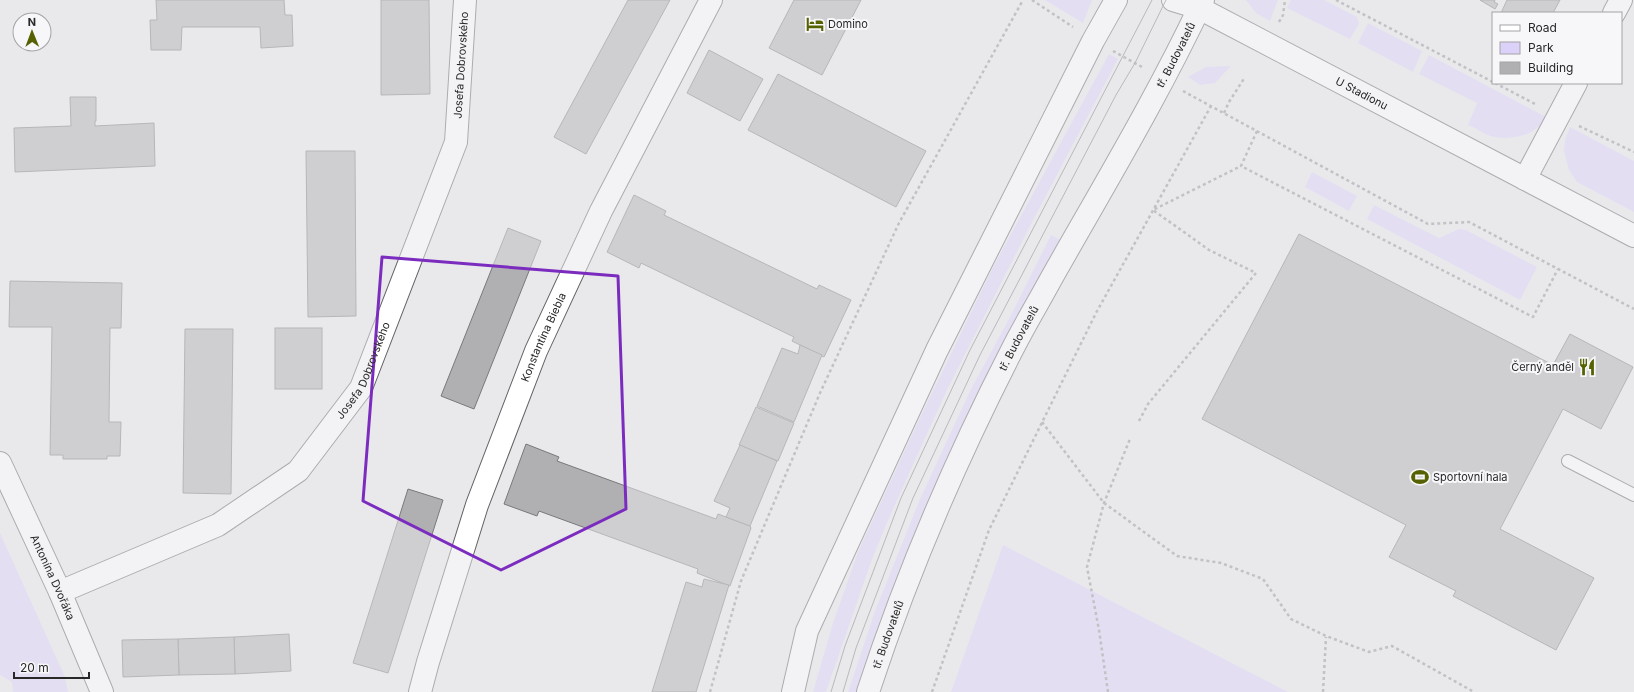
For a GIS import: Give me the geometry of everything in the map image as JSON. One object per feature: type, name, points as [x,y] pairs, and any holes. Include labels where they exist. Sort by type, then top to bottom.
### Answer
[{"type":"street","name":"Josefa Dobrovského","points":[[60,592],[218,525],[298,472],[360,388],[456,142],[465,0]]},
{"type":"street","name":"Konstantina Biebla","points":[[420,692],[430,655],[477,505],[536,351],[601,211],[711,0]]},
{"type":"street","points":[[793,692],[807,631],[937,350],[1093,41],[1116,0]]},
{"type":"street","name":"U Stadionu","points":[[1174,0],[1201,4],[1634,236]]},
{"type":"street","points":[[1615,12],[1621,0]]},
{"type":"street","name":"tř. Budovatelů","points":[[868,692],[891,623],[922,544],[962,451],[1013,348],[1164,79],[1201,4]]},
{"type":"street","points":[[1526,178],[1575,84]]},
{"type":"street","name":"Antonína Dvořáka","points":[[0,463],[60,592],[102,692]]},
{"type":"lane","points":[[1568,461],[1634,495]]},
{"type":"path","points":[[710,692],[741,581],[820,393],[899,223],[1023,0]]},
{"type":"path","points":[[1032,0],[1093,41],[1428,224],[1469,222],[1634,309]]},
{"type":"path","points":[[1279,22],[1283,15],[1285,0]]},
{"type":"path","points":[[1336,0],[1492,81]]},
{"type":"path","points":[[1224,113],[1229,102],[1245,77]]},
{"type":"path","points":[[932,692],[989,530],[1096,313],[1211,106]]},
{"type":"path","points":[[1153,210],[1241,166],[1257,131]]},
{"type":"path","points":[[1241,166],[1533,317],[1558,269]]},
{"type":"path","points":[[1139,421],[1148,404],[1256,273],[1209,250],[1153,210]]},
{"type":"path","points":[[1042,422],[1104,503],[1177,556],[1221,563],[1263,579],[1291,619],[1326,636],[1368,652],[1392,646],[1474,692]]},
{"type":"path","points":[[1108,692],[1099,630],[1087,567],[1104,503],[1130,440]]},
{"type":"path","points":[[1323,692],[1326,636]]},
{"type":"highlighted area","points":[[382,257],[618,276],[626,509],[501,570],[363,501]]},
{"type":"green space","points":[[1045,0],[1092,0],[1083,23]]},
{"type":"green space","points":[[1246,0],[1278,0],[1270,21],[1256,13]]},
{"type":"green space","points":[[1291,0],[1324,0],[1357,17],[1359,24],[1350,39],[1287,8]]},
{"type":"green space","points":[[1368,23],[1422,51],[1413,72],[1358,43]]},
{"type":"green space","points":[[1109,54],[1118,59],[1029,228],[946,392],[889,518],[871,562],[826,692],[813,692],[833,623],[858,552],[918,422],[992,269]]},
{"type":"green space","points":[[1429,55],[1546,117],[1536,129],[1523,135],[1509,138],[1494,137],[1468,125],[1477,103],[1419,74]]},
{"type":"green space","points":[[1231,66],[1215,83],[1200,85],[1188,77],[1206,67]]},
{"type":"green space","points":[[1570,127],[1634,161],[1634,212],[1577,182],[1569,170],[1564,151],[1565,140]]},
{"type":"green space","points":[[1312,172],[1357,196],[1349,211],[1305,187]]},
{"type":"green space","points":[[1374,205],[1439,238],[1459,229],[1466,230],[1537,267],[1520,300],[1367,219]]},
{"type":"green space","points":[[1051,235],[1063,241],[861,692],[848,692],[875,611],[920,499],[970,391],[1009,319]]},
{"type":"green space","points":[[0,533],[65,677],[68,692],[13,692],[12,682],[0,675]]},
{"type":"green space","points":[[1003,545],[1288,692],[951,692]]},
{"type":"building","points":[[156,0],[284,0],[285,15],[292,15],[293,46],[261,48],[260,27],[182,27],[181,50],[151,50],[150,20],[157,20]]},
{"type":"building","points":[[381,0],[429,0],[430,94],[381,95]]},
{"type":"building","points":[[628,0],[670,0],[586,154],[554,137]]},
{"type":"building","name":"Domino","points":[[794,0],[861,0],[822,75],[769,48]]},
{"type":"building","points":[[1480,0],[1495,0],[1494,2],[1498,4],[1495,9]]},
{"type":"building","points":[[1507,0],[1560,0],[1554,12],[1501,12]]},
{"type":"building","points":[[709,50],[763,79],[740,121],[687,93]]},
{"type":"building","points":[[778,74],[926,151],[896,207],[748,130]]},
{"type":"building","points":[[70,97],[96,97],[95,126],[154,123],[155,166],[15,172],[14,128],[71,126]]},
{"type":"building","points":[[306,151],[355,151],[356,316],[308,317]]},
{"type":"building","points":[[634,195],[666,211],[664,215],[817,289],[819,285],[851,300],[824,357],[792,341],[794,337],[641,263],[639,268],[607,252]]},
{"type":"building","points":[[508,228],[541,241],[474,409],[441,396]]},
{"type":"building","name":"Sportovní hala","points":[[1299,234],[1553,365],[1570,334],[1633,367],[1601,429],[1563,409],[1500,529],[1594,578],[1556,650],[1453,596],[1456,591],[1389,557],[1406,525],[1202,419]]},
{"type":"building","points":[[10,281],[122,283],[121,328],[110,328],[109,422],[121,422],[120,456],[107,456],[107,459],[63,459],[63,455],[50,455],[52,327],[9,327]]},
{"type":"building","points":[[275,328],[322,328],[322,389],[275,389]]},
{"type":"building","points":[[185,329],[233,329],[231,494],[183,493]]},
{"type":"building","points":[[800,345],[822,355],[794,422],[757,406],[782,348],[798,354]]},
{"type":"building","points":[[756,407],[794,423],[778,461],[739,445]]},
{"type":"building","points":[[526,444],[559,457],[557,461],[716,519],[718,514],[750,526],[751,528],[730,586],[697,573],[698,569],[539,511],[537,516],[504,504]]},
{"type":"building","points":[[740,445],[777,461],[750,526],[726,517],[730,508],[714,501]]},
{"type":"building","points":[[408,489],[443,500],[388,673],[353,663]]},
{"type":"building","points":[[704,579],[729,585],[696,692],[652,692],[686,582],[702,587]]},
{"type":"building","points":[[289,634],[291,671],[235,674],[234,637]]},
{"type":"building","points":[[234,637],[235,674],[179,675],[178,639]]},
{"type":"building","points":[[178,639],[179,675],[123,677],[122,640]]},
{"type":"tram line","points":[[831,692],[845,646],[901,498],[970,350],[1152,0]]},
{"type":"tram line","points":[[843,692],[856,648],[913,498],[980,355],[1116,95],[1135,63],[1166,0]]},
{"type":"place","name":"Domino","points":[[815,24]]},
{"type":"place","name":"Černý anděl","points":[[1587,367]]},
{"type":"place","name":"Sportovní hala","points":[[1420,477]]}]
